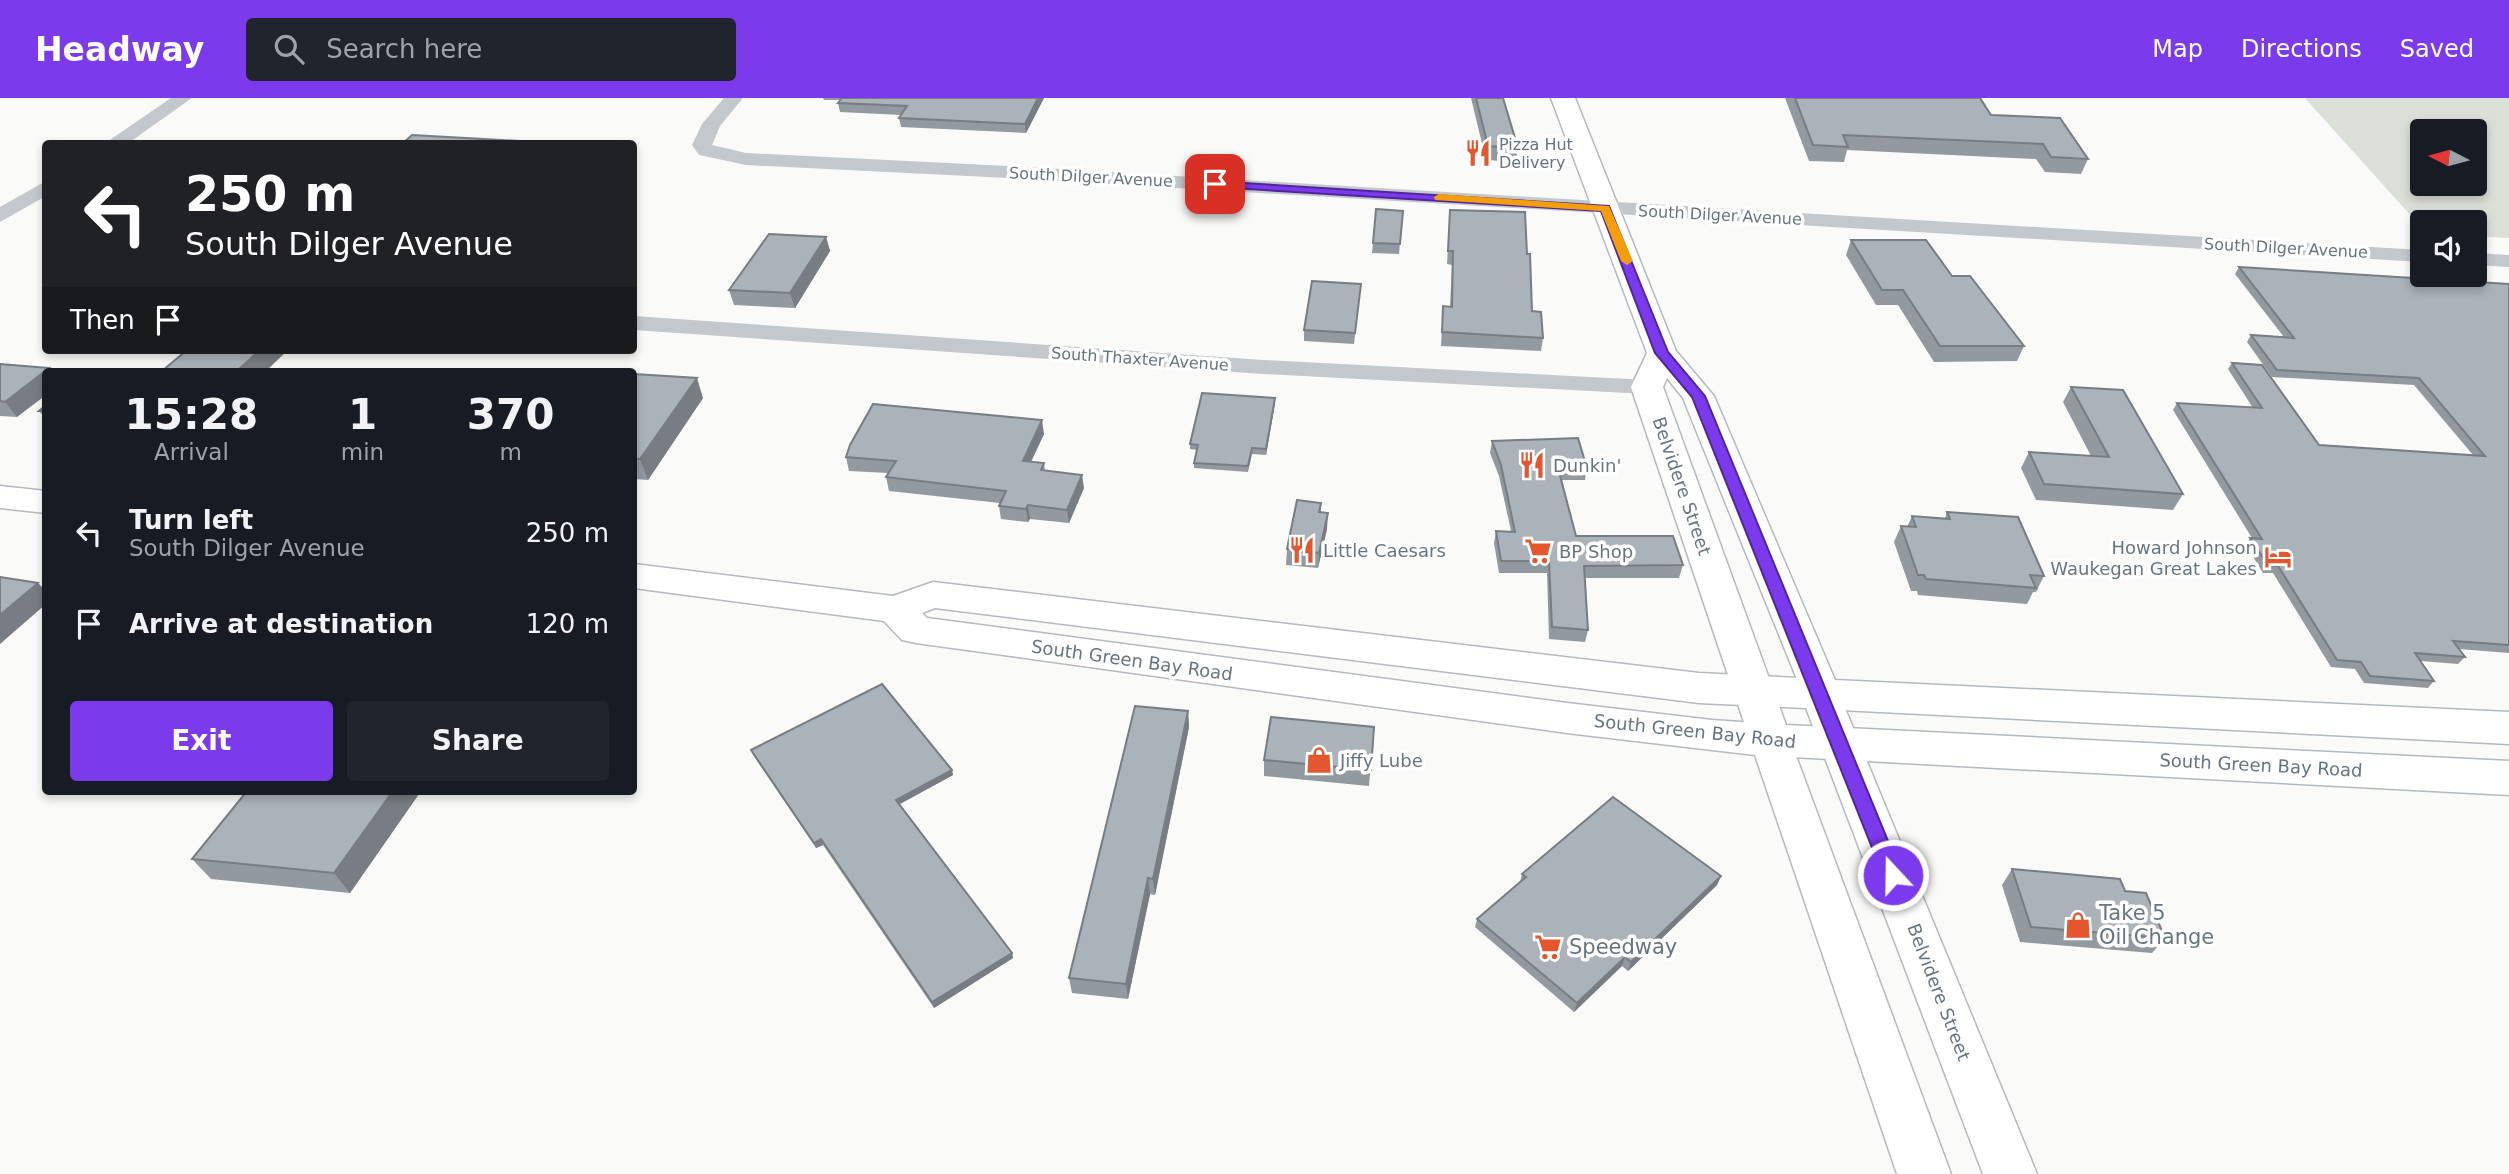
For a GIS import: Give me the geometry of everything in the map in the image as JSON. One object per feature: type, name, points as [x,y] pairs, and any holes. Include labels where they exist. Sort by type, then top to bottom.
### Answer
[{"type":"main road","name":"Belvidere Street","points":[[1563,98],[1662,353],[1698,396],[1841,743],[2010,1174]]},
{"type":"main road","points":[[1647,387],[1662,353]]},
{"type":"main road","name":"Belvidere Street","points":[[1647,387],[1924,1174]]},
{"type":"main road","points":[[0,497],[42,502]]},
{"type":"main road","points":[[637,576],[895,609],[933,595],[1699,688],[2509,728]]},
{"type":"main road","name":"South Green Bay Road","points":[[895,609],[916,631],[1712,736],[2509,778]]},
{"type":"street","points":[[119,140],[183,98]]},
{"type":"street","name":"South Dilger Avenue","points":[[734,98],[704,135],[702,145],[706,151],[746,159],[1026,173],[2410,255]]},
{"type":"street","points":[[0,216],[42,190]]},
{"type":"street","points":[[2487,260],[2509,261]]},
{"type":"street","name":"South Thaxter Avenue","points":[[637,323],[1263,367],[1647,387]]},
{"type":"shaded area","points":[[2305,98],[2509,98],[2509,238],[2487,237],[2487,210],[2410,210],[2410,215]]},
{"type":"building","points":[[842,98],[1038,98],[1025,124],[899,118],[907,106],[838,103]]},
{"type":"building","points":[[1476,98],[1503,98],[1518,148],[1488,146]]},
{"type":"building","points":[[1795,98],[1980,98],[1991,115],[2060,118],[2088,159],[2051,157],[2043,144],[1843,135],[1848,147],[1813,145]]},
{"type":"building","points":[[412,135],[502,140],[406,140]]},
{"type":"building","points":[[1376,209],[1403,211],[1400,244],[1373,243]]},
{"type":"building","points":[[1450,210],[1525,212],[1532,311],[1541,312],[1543,338],[1442,332],[1443,306],[1452,307],[1453,251],[1448,251]]},
{"type":"building","points":[[769,234],[826,237],[790,293],[729,290]]},
{"type":"building","points":[[1851,240],[1926,240],[1952,276],[1970,276],[2024,346],[1940,346],[1903,290],[1882,290]]},
{"type":"building","points":[[2239,267],[2410,278],[2410,287],[2487,287],[2487,283],[2509,284],[2509,645],[2453,641],[2465,657],[2415,653],[2434,681],[2370,676],[2361,662],[2337,660],[2278,566],[2268,565],[2250,538],[2262,539],[2177,403],[2262,408],[2232,363],[2262,365],[2319,445],[2485,456],[2419,378],[2277,370],[2251,335],[2294,338]]},
{"type":"building","points":[[1312,281],[1361,284],[1355,333],[1304,330]]},
{"type":"building","points":[[182,354],[256,354],[240,368],[166,368]]},
{"type":"building","points":[[0,364],[49,368],[42,368],[42,373],[5,402],[0,401]]},
{"type":"building","points":[[637,374],[697,378],[640,459],[637,459]]},
{"type":"building","points":[[2071,387],[2123,390],[2183,494],[2044,484],[2029,452],[2109,457]]},
{"type":"building","points":[[1202,393],[1275,398],[1266,449],[1252,448],[1248,466],[1194,463],[1198,445],[1190,444]]},
{"type":"building","points":[[873,404],[1042,420],[1023,461],[1044,463],[1041,470],[1082,475],[1067,510],[1028,505],[1026,509],[999,506],[1006,491],[886,477],[896,461],[846,457]]},
{"type":"building","points":[[1578,438],[1587,468],[1558,468],[1576,536],[1673,536],[1683,565],[1584,566],[1588,630],[1552,627],[1549,561],[1501,561],[1496,531],[1515,532],[1501,465],[1492,441]]},
{"type":"building","points":[[1297,500],[1321,503],[1319,512],[1328,513],[1319,553],[1287,549]]},
{"type":"building","points":[[1947,512],[2018,517],[2044,576],[2030,575],[2036,588],[1926,579],[1924,575],[1918,575],[1901,526],[1916,527],[1912,516],[1950,519]]},
{"type":"building","points":[[0,577],[38,583],[0,615]]},
{"type":"building","points":[[882,684],[952,770],[896,800],[1012,953],[932,1002],[821,839],[814,843],[751,750]]},
{"type":"building","points":[[1135,706],[1188,711],[1153,879],[1148,878],[1126,984],[1069,978]]},
{"type":"building","name":"Jiffy Lube","points":[[1271,717],[1374,727],[1371,770],[1264,760]]},
{"type":"building","points":[[244,795],[390,795],[334,873],[192,859]]},
{"type":"building","name":"Speedway","points":[[1613,797],[1721,876],[1631,962],[1625,957],[1577,1003],[1477,919],[1526,877],[1522,874]]},
{"type":"building","points":[[2012,869],[2120,879],[2125,891],[2146,893],[2165,938],[2031,927]]},
{"type":"slow traffic","points":[[1439,197],[1605,208],[1627,261]]},
{"type":"place","name":"Pizza Hut Delivery","points":[[1478,153]]},
{"type":"place","name":"Dunkin'","points":[[1532,465]]},
{"type":"place","name":"Little Caesars","points":[[1302,550]]},
{"type":"place","name":"BP Shop","points":[[1538,551]]},
{"type":"place","name":"Howard Johnson Waukegan Great Lakes","points":[[2278,557]]},
{"type":"place","name":"Jiffy Lube","points":[[1319,760]]},
{"type":"place","name":"Take 5 Oil Change","points":[[2078,925]]},
{"type":"place","name":"Speedway","points":[[1548,947]]},
{"type":"route","points":[[1215,184],[1605,208],[1662,353],[1698,396],[1893,875]]}]
